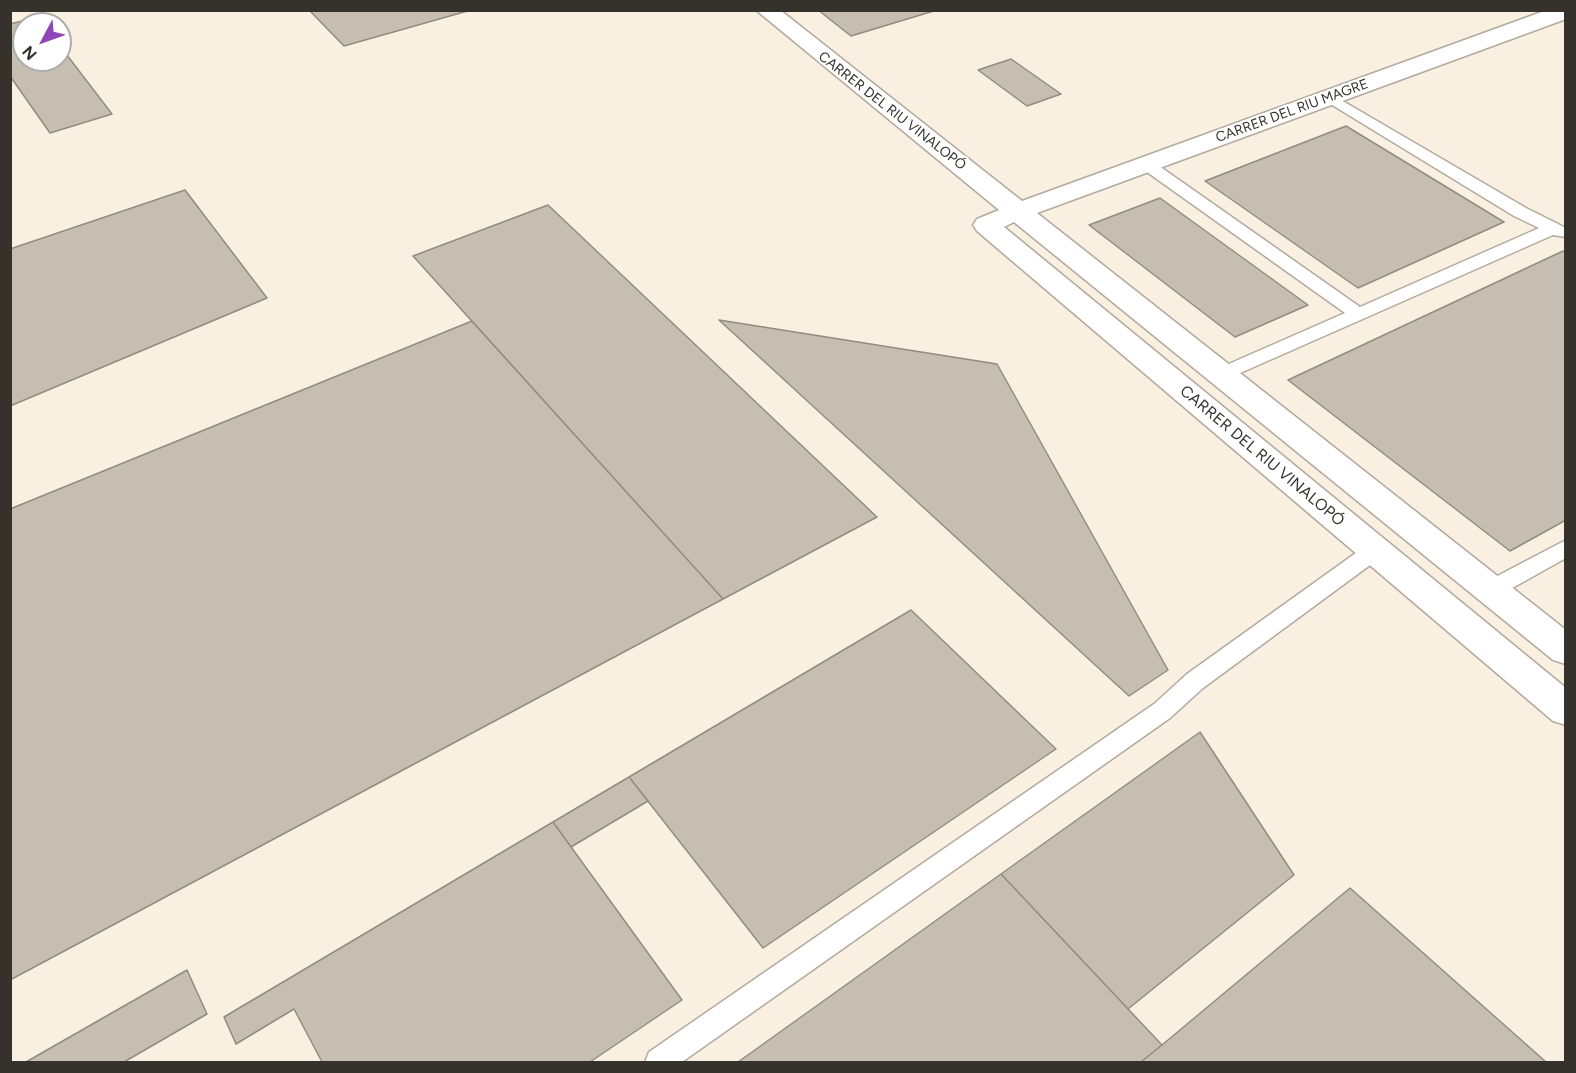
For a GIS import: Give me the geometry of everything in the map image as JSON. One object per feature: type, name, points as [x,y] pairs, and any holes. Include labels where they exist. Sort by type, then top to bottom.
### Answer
[{"type":"street","name":"CARRER DEL RIU VINALOPÓ","points":[[766,10],[1566,650]]},
{"type":"street","name":"CARRER DEL RIU MAGRE","points":[[1018,211],[1566,11]]},
{"type":"street","name":"CARRER DEL RIU VINALOPÓ","points":[[1018,211],[986,225],[1566,710]]},
{"type":"lane","points":[[1329,97],[1520,212],[1560,231]]},
{"type":"lane","points":[[1146,164],[1358,315]]},
{"type":"lane","points":[[1222,374],[1560,231]]},
{"type":"lane","points":[[1490,590],[1566,548]]},
{"type":"lane","points":[[659,1062],[1162,711],[1195,681],[1374,551]]},
{"type":"building","points":[[309,10],[471,10],[344,46]]},
{"type":"building","points":[[818,10],[937,10],[851,36]]},
{"type":"building","points":[[10,24],[12,24],[12,72],[72,72],[72,62],[112,114],[50,133],[10,76]]},
{"type":"building","points":[[1011,59],[1061,94],[1027,106],[978,70]]},
{"type":"building","points":[[1346,126],[1504,222],[1358,288],[1205,181]]},
{"type":"building","points":[[185,190],[267,298],[10,406],[10,249]]},
{"type":"building","points":[[1160,198],[1308,305],[1235,337],[1089,225]]},
{"type":"building","points":[[548,205],[877,517],[723,599],[413,256]]},
{"type":"building","points":[[1563,251],[1566,253],[1566,520],[1510,551],[1288,380]]},
{"type":"building","points":[[719,320],[997,364],[1168,670],[1129,696]]},
{"type":"building","points":[[472,321],[723,599],[10,980],[10,509]]},
{"type":"building","points":[[911,610],[1056,749],[763,948],[629,777]]},
{"type":"building","points":[[1200,732],[1294,875],[1128,1009],[1001,874]]},
{"type":"building","points":[[629,777],[648,801],[571,847],[553,822]]},
{"type":"building","points":[[553,822],[682,1000],[590,1062],[322,1062],[294,1009],[236,1044],[224,1017]]},
{"type":"building","points":[[1001,874],[1162,1045],[1141,1062],[738,1062]]},
{"type":"building","points":[[1350,888],[1546,1062],[1141,1062],[1162,1045]]},
{"type":"building","points":[[187,970],[207,1014],[124,1062],[26,1062]]}]
